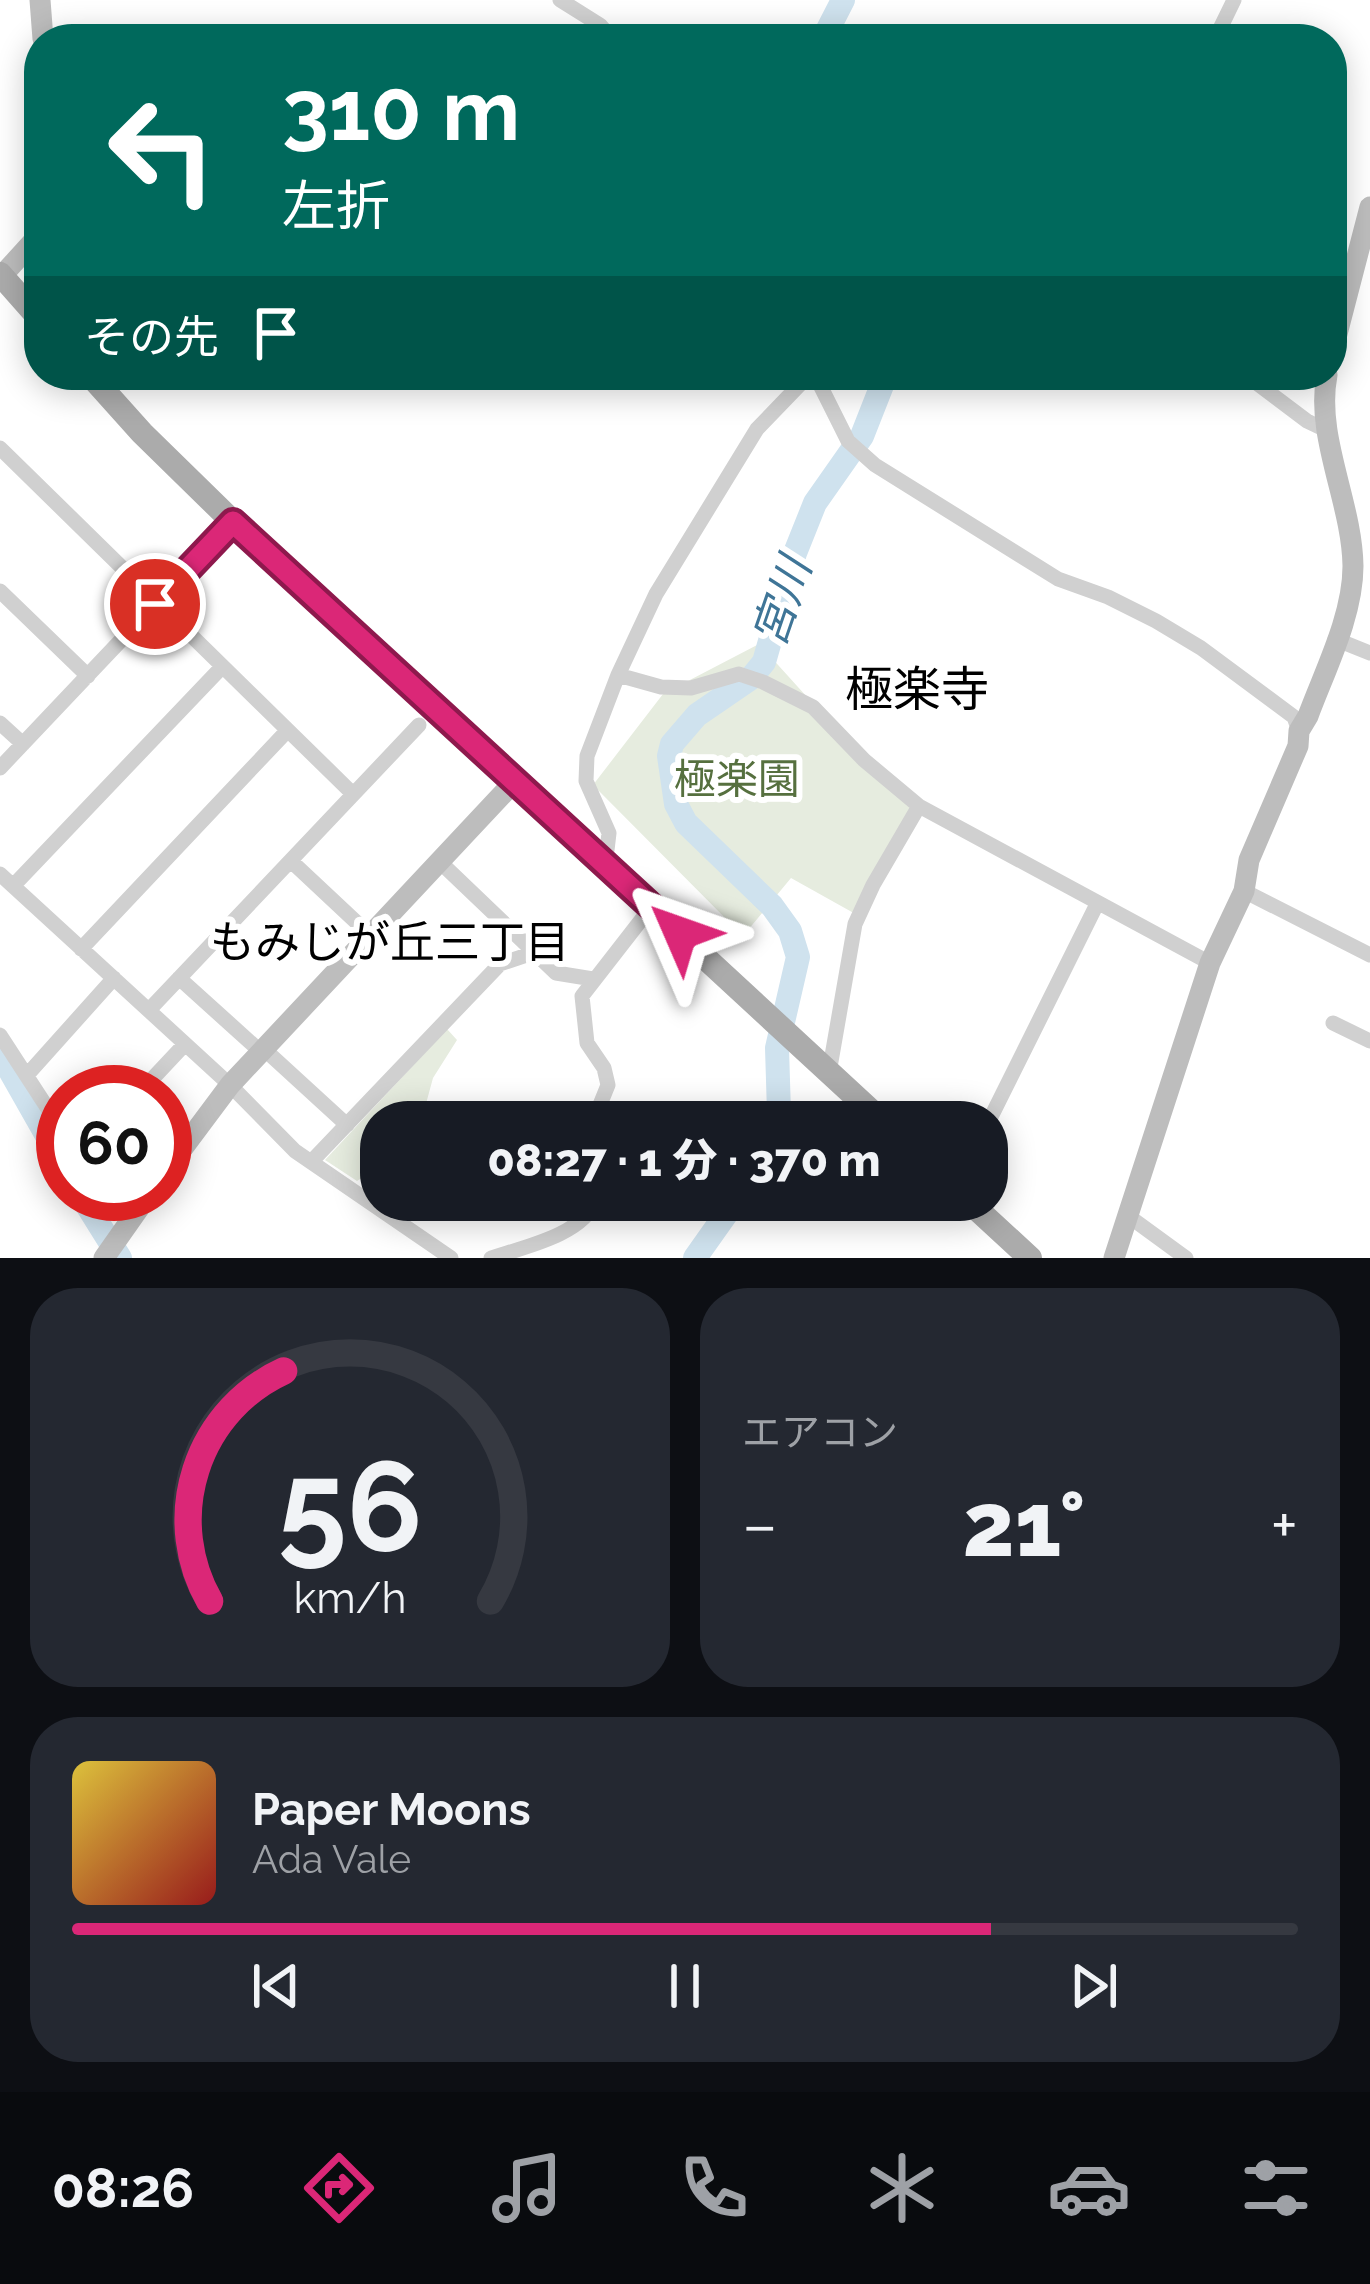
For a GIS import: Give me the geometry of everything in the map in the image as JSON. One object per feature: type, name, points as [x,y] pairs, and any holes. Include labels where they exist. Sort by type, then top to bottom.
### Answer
[{"type":"main road","points":[[1,276],[24,301]]},
{"type":"main road","points":[[103,390],[233,522],[860,1101]]},
{"type":"main road","points":[[990,1221],[1030,1258]]},
{"type":"street","points":[[560,0],[598,24]]},
{"type":"street","points":[[1347,264],[1370,207]]},
{"type":"street","points":[[1,276],[24,251]]},
{"type":"street","points":[[597,860],[607,850],[609,833],[586,781],[587,756],[618,675],[656,594],[758,429],[797,390]]},
{"type":"street","points":[[820,390],[848,441],[875,465],[1058,579],[1108,597],[1186,639],[1294,717],[1298,746],[1249,860],[1244,891],[1210,963],[1114,1258]]},
{"type":"street","points":[[1266,390],[1328,431]]},
{"type":"street","points":[[1298,730],[1308,716],[1349,600],[1353,566],[1338,467],[1322,414],[1325,390]]},
{"type":"street","points":[[0,448],[353,794]]},
{"type":"street","points":[[0,768],[233,522]]},
{"type":"street","points":[[0,591],[88,676]]},
{"type":"street","points":[[1335,639],[1370,653]]},
{"type":"street","points":[[14,886],[221,668]]},
{"type":"street","points":[[618,675],[661,687],[692,688],[739,674],[763,682],[812,707],[848,746],[920,806],[1210,963]]},
{"type":"street","points":[[0,723],[23,744]]},
{"type":"street","points":[[149,1010],[419,725]]},
{"type":"street","points":[[82,949],[287,731]]},
{"type":"street","points":[[192,1136],[230,1085],[514,782]]},
{"type":"street","points":[[830,1073],[855,924],[920,806]]},
{"type":"street","points":[[291,861],[370,935]]},
{"type":"street","points":[[440,862],[556,973],[593,979]]},
{"type":"street","points":[[0,874],[230,1085],[284,1142],[451,1258]]},
{"type":"street","points":[[1244,891],[1370,955]]},
{"type":"street","points":[[999,1101],[1097,904]]},
{"type":"street","points":[[602,1101],[608,1085],[587,1043],[581,996],[652,906]]},
{"type":"street","points":[[311,1162],[500,964],[533,953]]},
{"type":"street","points":[[28,1074],[114,978]]},
{"type":"street","points":[[179,978],[347,1125]]},
{"type":"street","points":[[1333,1023],[1370,1041]]},
{"type":"street","points":[[0,1035],[36,1087]]},
{"type":"street","points":[[165,1065],[185,1044]]},
{"type":"street","points":[[1127,1215],[1186,1258]]},
{"type":"street","points":[[104,1258],[130,1221]]},
{"type":"street","points":[[491,1258],[577,1221]]},
{"type":"green space","name":"極楽園","points":[[759,644],[864,760],[919,806],[859,916],[791,878],[743,936],[593,785],[663,694]]},
{"type":"green space","points":[[447,1029],[457,1040],[433,1078],[427,1101],[380,1101]]},
{"type":"green space","points":[[360,1122],[360,1179],[325,1160]]},
{"type":"waterway","name":"宮川","points":[[831,24],[843,0]]},
{"type":"waterway","name":"宮川","points":[[779,1101],[777,1048],[798,957],[790,931],[772,906],[686,823],[676,804],[669,756],[672,744],[697,715],[751,678],[764,662],[795,553],[815,503],[862,436],[880,390]]},
{"type":"waterway","points":[[0,1053],[36,1116]]},
{"type":"waterway","points":[[97,1221],[120,1258]]},
{"type":"waterway","name":"宮川","points":[[695,1258],[721,1221]]},
{"type":"district","name":"極楽寺","points":[[917,689]]},
{"type":"district","name":"もみじが丘三丁目","points":[[390,942]]},
{"type":"route","points":[[155,604],[233,522],[680,933]]}]
